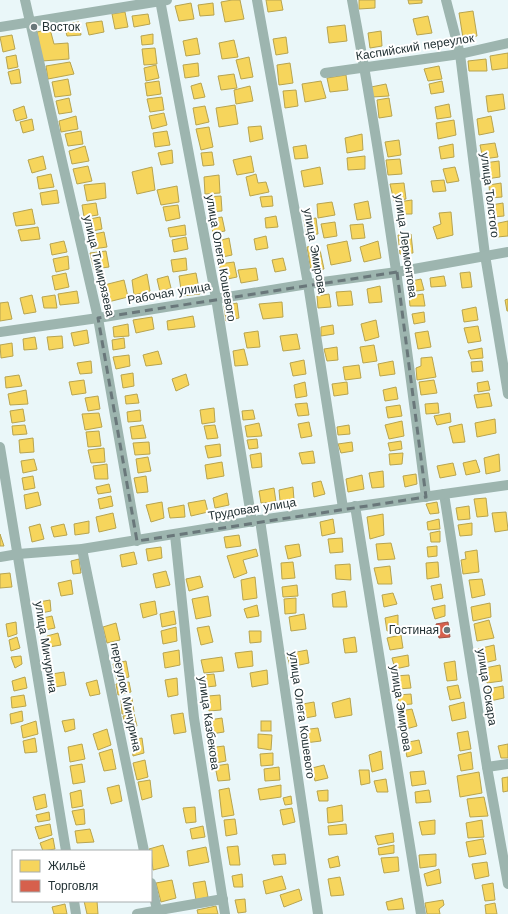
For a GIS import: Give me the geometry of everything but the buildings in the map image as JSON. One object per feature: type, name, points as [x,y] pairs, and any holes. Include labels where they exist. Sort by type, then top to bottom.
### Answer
[{"type":"street","name":"улица Тимирязева","points":[[25,0],[29,23],[98,318],[136,541]]},
{"type":"street","points":[[0,28],[162,0]]},
{"type":"street","name":"улица Олега Кошевого","points":[[162,0],[256,521],[318,914]]},
{"type":"street","name":"улица Эмирова","points":[[257,0],[308,284],[343,508]]},
{"type":"street","name":"улица Лермонтова","points":[[352,0],[365,68],[397,272],[426,497]]},
{"type":"street","name":"улица Толстого","points":[[446,0],[460,54],[485,255],[508,394]]},
{"type":"street","name":"Каспийский переулок","points":[[325,73],[460,54],[508,43]]},
{"type":"street","name":"Рабочая улица","points":[[0,332],[98,318],[308,284],[397,272],[508,252]]},
{"type":"street","name":"улица Мичурина","points":[[0,447],[66,850]]},
{"type":"street","name":"Трудовая улица","points":[[0,557],[18,554],[82,549],[256,521],[508,485]]},
{"type":"street","name":"улица Оскара","points":[[444,494],[486,767],[508,884]]},
{"type":"street","name":"улица Эмирова","points":[[356,506],[421,914]]},
{"type":"street","name":"улица Казбекова","points":[[175,535],[194,718],[225,914]]},
{"type":"street","name":"переулок Мичурина","points":[[82,549],[144,850]]},
{"type":"street","points":[[486,767],[508,764]]},
{"type":"street","points":[[152,888],[157,910]]},
{"type":"street","points":[[137,914],[223,900]]},
{"type":"street","points":[[74,902],[76,914]]},
{"type":"highlighted area","points":[[397,272],[426,497],[137,541],[98,318]]},
{"type":"place","name":"Восток","points":[[34,27]]},
{"type":"place","name":"Гостиная","points":[[447,630]]}]
